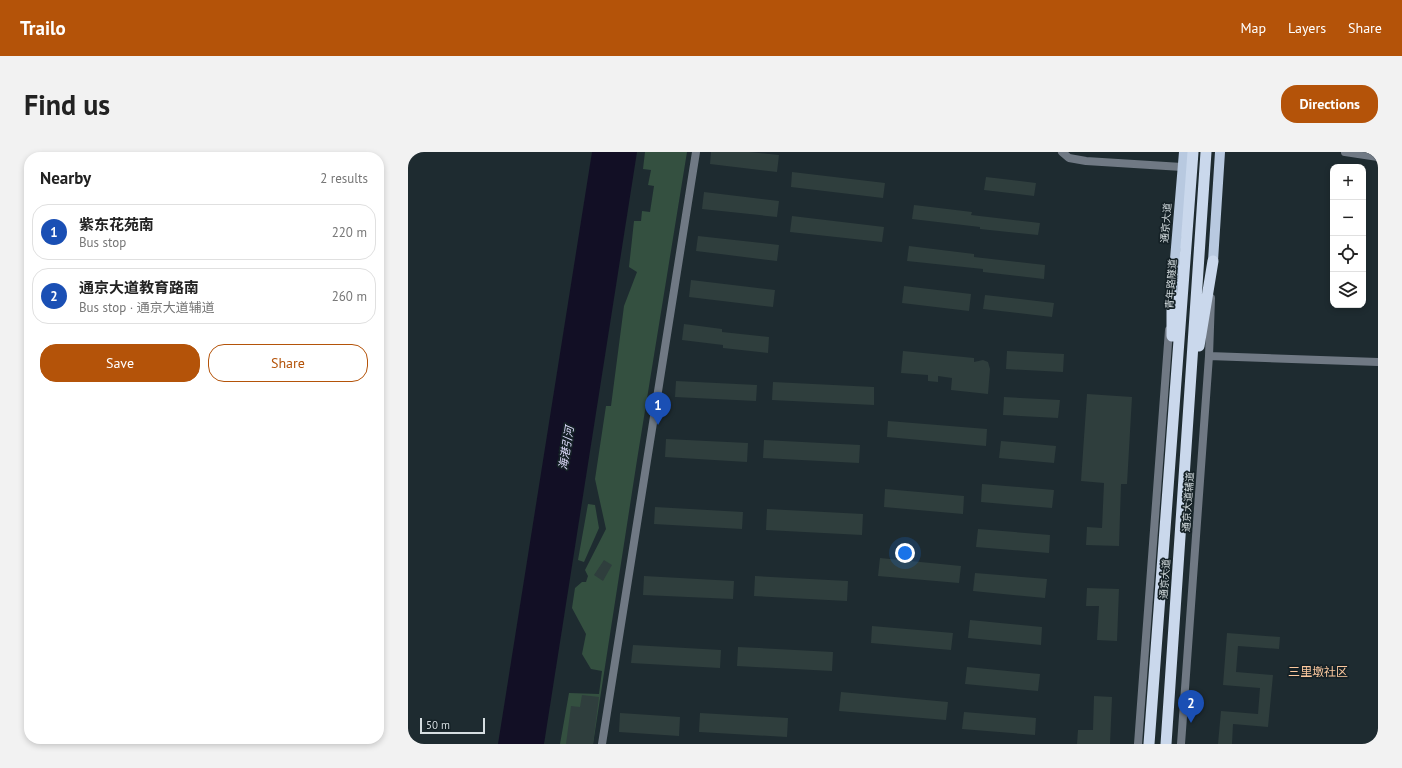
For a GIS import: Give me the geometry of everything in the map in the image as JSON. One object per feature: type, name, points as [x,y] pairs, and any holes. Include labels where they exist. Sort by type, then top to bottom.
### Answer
[{"type":"highway","name":"青年路隧道","points":[[1173,417],[1193,152]]},
{"type":"highway","points":[[1188,416],[1206,152]]},
{"type":"highway","points":[[1188,416],[1213,261]]},
{"type":"highway","points":[[1172,295],[1173,417]]},
{"type":"highway","name":"通京大道","points":[[1166,744],[1188,416]]},
{"type":"highway","name":"通京大道","points":[[1149,744],[1173,417]]},
{"type":"main road","name":"通京大道","points":[[1172,295],[1184,152]]},
{"type":"main road","points":[[1213,261],[1220,152]]},
{"type":"street","points":[[602,744],[696,152]]},
{"type":"street","points":[[1062,152],[1069,158],[1086,161],[1182,168]]},
{"type":"street","points":[[1345,152],[1378,157]]},
{"type":"street","name":"通京大道辅道","points":[[1181,744],[1209,356],[1213,261]]},
{"type":"street","points":[[1138,744],[1172,295]]},
{"type":"street","points":[[1209,356],[1378,362]]},
{"type":"green space","points":[[645,152],[687,152],[593,744],[560,744],[569,693],[599,694],[602,671],[591,669],[582,654],[586,634],[572,608],[575,588],[582,582],[586,582],[588,576],[585,570],[606,529],[595,479],[606,406],[611,406],[624,306],[637,272],[629,267],[634,221],[641,221],[642,211],[650,212],[654,186],[648,185],[651,170],[643,169]]},
{"type":"green space","points":[[588,504],[595,505],[599,528],[584,562],[578,560]]},
{"type":"water","name":"海港引河","points":[[592,152],[637,152],[544,744],[498,744]]},
{"type":"building","points":[[711,152],[749,152],[779,155],[777,172],[710,164]]},
{"type":"building","points":[[792,172],[885,183],[883,198],[791,187]]},
{"type":"building","points":[[986,177],[1036,183],[1034,196],[984,190]]},
{"type":"building","points":[[704,192],[779,201],[777,217],[702,209]]},
{"type":"building","points":[[914,205],[972,212],[971,215],[1040,223],[1038,235],[980,229],[980,227],[912,219]]},
{"type":"building","points":[[792,216],[884,227],[882,242],[790,232]]},
{"type":"building","points":[[698,236],[779,245],[777,261],[696,251]]},
{"type":"building","points":[[909,246],[974,254],[974,257],[1045,265],[1044,279],[983,272],[983,269],[907,261]]},
{"type":"building","points":[[691,280],[775,290],[773,307],[689,297]]},
{"type":"building","points":[[904,286],[971,294],[969,311],[902,303]]},
{"type":"building","points":[[985,295],[1054,303],[1052,317],[983,309]]},
{"type":"building","points":[[684,324],[722,329],[722,332],[769,337],[768,353],[723,348],[723,345],[682,340]]},
{"type":"building","points":[[903,351],[974,358],[974,362],[983,360],[988,362],[990,369],[988,394],[951,390],[952,378],[938,376],[938,382],[928,381],[928,375],[901,373]]},
{"type":"building","points":[[1007,351],[1064,354],[1063,372],[1006,369]]},
{"type":"building","points":[[676,381],[757,385],[756,401],[675,397]]},
{"type":"building","points":[[773,382],[874,387],[874,405],[772,400]]},
{"type":"building","points":[[1087,394],[1132,397],[1127,484],[1121,484],[1119,546],[1086,545],[1087,527],[1102,528],[1104,483],[1081,481]]},
{"type":"building","points":[[1004,397],[1060,400],[1058,418],[1003,415]]},
{"type":"building","points":[[888,421],[987,429],[986,446],[887,437]]},
{"type":"building","points":[[666,439],[748,443],[747,462],[665,457]]},
{"type":"building","points":[[764,440],[860,445],[859,463],[763,458]]},
{"type":"building","points":[[1001,441],[1056,446],[1054,463],[999,458]]},
{"type":"building","points":[[982,484],[1054,490],[1052,508],[981,502]]},
{"type":"building","points":[[885,489],[964,496],[963,514],[884,507]]},
{"type":"building","points":[[655,507],[743,512],[742,529],[654,524]]},
{"type":"building","points":[[767,509],[863,514],[862,535],[766,530]]},
{"type":"building","points":[[978,529],[1050,535],[1049,553],[976,547]]},
{"type":"building","points":[[880,558],[961,566],[959,583],[878,576]]},
{"type":"building","points":[[604,560],[612,565],[603,581],[594,575]]},
{"type":"building","points":[[975,573],[1047,579],[1045,598],[973,591]]},
{"type":"building","points":[[644,576],[734,581],[733,599],[643,595]]},
{"type":"building","points":[[755,576],[848,581],[847,601],[754,596]]},
{"type":"building","points":[[1087,588],[1119,589],[1117,641],[1097,640],[1099,606],[1086,606]]},
{"type":"building","points":[[970,620],[1042,627],[1041,645],[968,638]]},
{"type":"building","points":[[872,626],[953,633],[951,650],[871,643]]},
{"type":"building","points":[[1227,633],[1280,637],[1279,649],[1238,646],[1236,672],[1273,675],[1268,727],[1233,724],[1232,744],[1218,744],[1221,711],[1258,714],[1260,688],[1223,685]]},
{"type":"building","points":[[633,645],[721,650],[720,668],[631,663]]},
{"type":"building","points":[[738,647],[833,652],[832,671],[737,666]]},
{"type":"building","points":[[967,667],[1040,674],[1038,691],[965,684]]},
{"type":"building","points":[[841,692],[948,702],[946,720],[839,711]]},
{"type":"building","points":[[582,695],[599,697],[593,744],[566,744],[571,706],[580,707]]},
{"type":"building","points":[[1094,696],[1112,697],[1110,744],[1077,744],[1078,730],[1093,730]]},
{"type":"building","points":[[964,712],[1036,718],[1035,735],[962,729]]},
{"type":"building","points":[[620,713],[680,717],[679,736],[619,732]]},
{"type":"building","points":[[700,713],[788,718],[787,737],[699,732]]},
{"type":"place","name":"紫东花苑南","points":[[658,425]]},
{"type":"place","name":"通京大道教育路南","points":[[1191,723]]},
{"type":"district","name":"三里墩社区","points":[[1318,671]]}]
